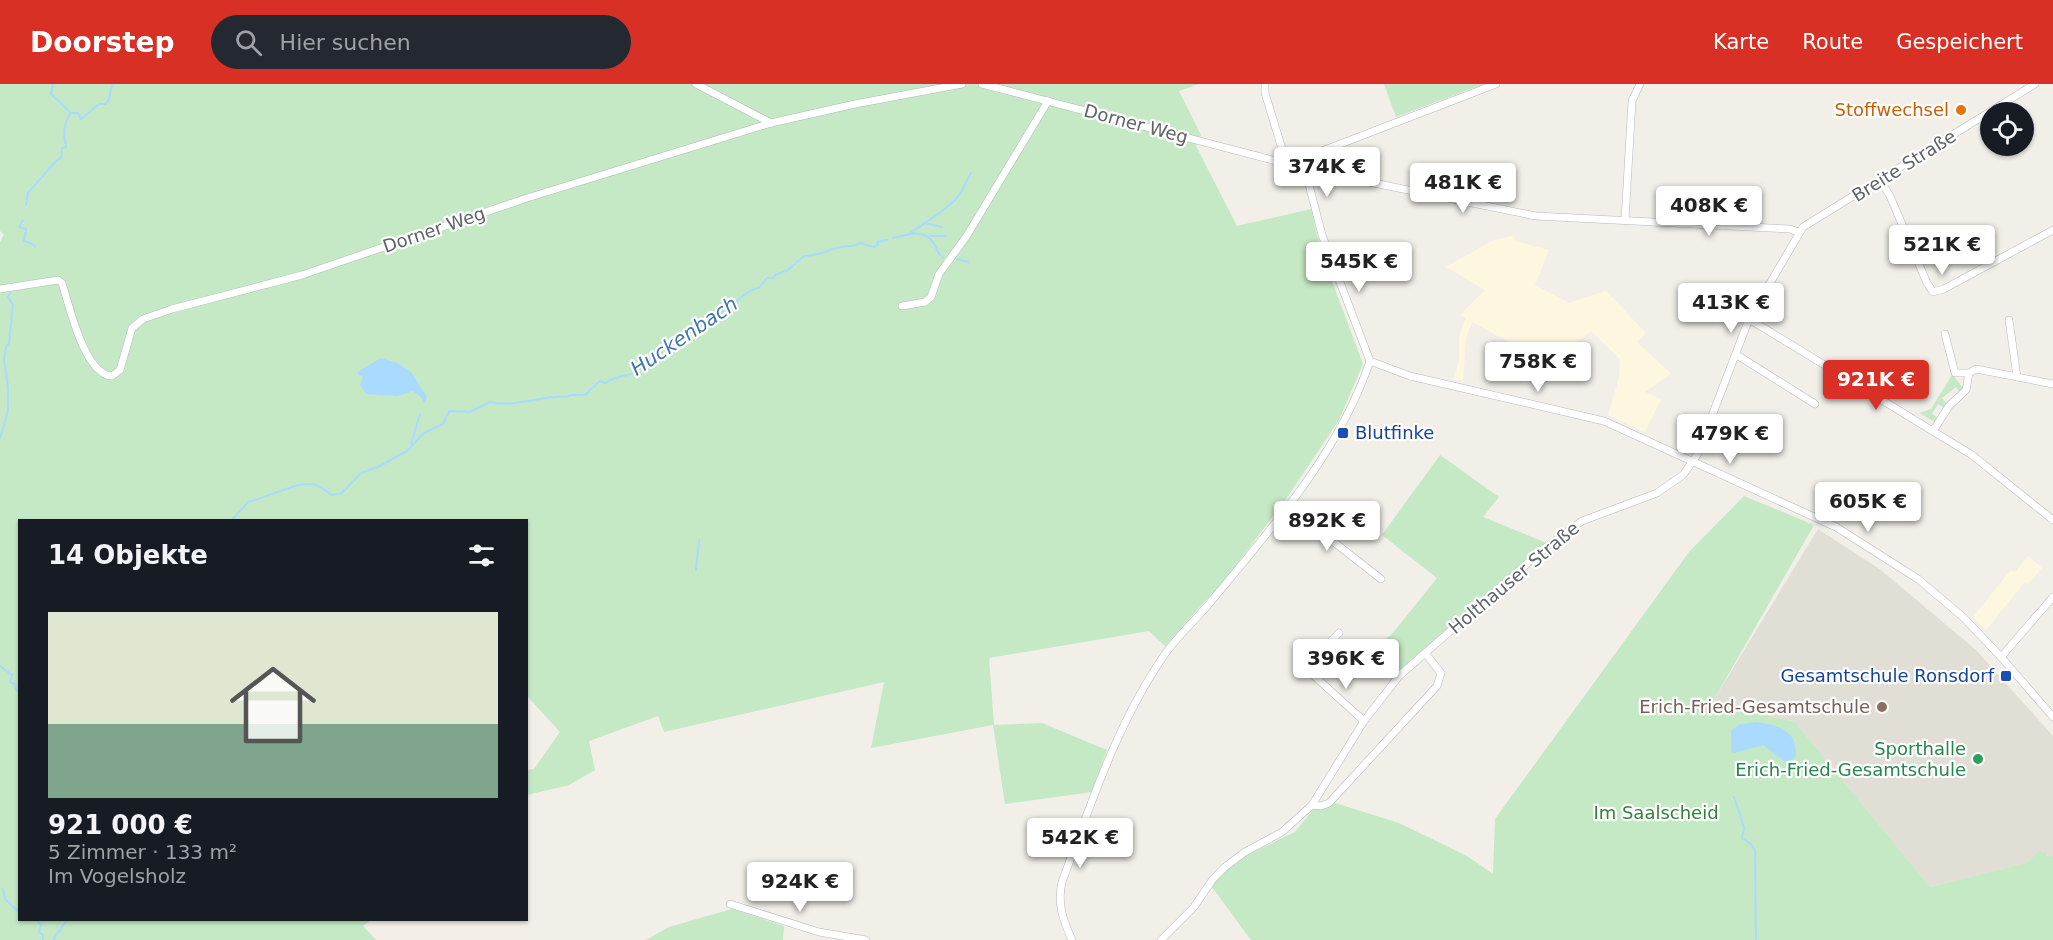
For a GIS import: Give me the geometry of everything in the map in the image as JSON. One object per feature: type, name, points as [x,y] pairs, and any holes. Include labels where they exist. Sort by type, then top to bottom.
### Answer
[{"type":"street","points":[[696,84],[771,123]]},
{"type":"street","name":"Dorner Weg","points":[[0,289],[58,280],[62,283],[77,330],[92,363],[103,374],[112,376],[120,370],[132,328],[143,319],[172,309],[302,275],[527,198],[771,123],[855,104],[962,84]]},
{"type":"street","name":"Dorner Weg","points":[[982,84],[1280,162],[1290,161]]},
{"type":"street","points":[[1265,84],[1265,93],[1283,152],[1290,161],[1305,169],[1536,216],[1801,230]]},
{"type":"street","points":[[1072,940],[1060,910],[1059,893],[1104,771],[1135,701],[1167,651],[1212,601],[1288,506],[1349,412],[1370,361],[1322,235],[1305,169],[1314,156],[1322,151],[1496,84]]},
{"type":"street","points":[[1625,220],[1632,101],[1640,84]]},
{"type":"street","name":"Breite Straße","points":[[1801,230],[2035,84]]},
{"type":"street","points":[[902,306],[929,300],[939,274],[966,237],[1048,101]]},
{"type":"street","points":[[1880,180],[1890,196],[1933,292],[1944,289],[2053,230]]},
{"type":"street","name":"Holthauser Straße","points":[[1161,940],[1194,907],[1213,879],[1225,867],[1245,852],[1282,832],[1312,805],[1364,721],[1399,676],[1545,548],[1582,521],[1657,493],[1672,484],[1694,462],[1749,319],[1801,230]]},
{"type":"street","points":[[1749,319],[1972,454],[2053,520]]},
{"type":"street","points":[[2009,320],[2017,377]]},
{"type":"street","points":[[1945,334],[1955,373],[1969,373],[1976,369],[2053,384]]},
{"type":"street","points":[[1737,355],[1815,404]]},
{"type":"street","points":[[1370,361],[1410,376],[1604,421],[1845,532],[1918,579],[1963,617],[2053,717]]},
{"type":"street","points":[[1933,431],[1949,406],[1966,390],[1969,373]]},
{"type":"street","points":[[1288,506],[1381,579]]},
{"type":"street","points":[[2001,657],[2053,597]]},
{"type":"street","points":[[1339,633],[1312,660],[1312,674],[1364,721]]},
{"type":"street","name":"Holthauser Straße","points":[[1312,805],[1321,806],[1333,798],[1437,686],[1441,673],[1425,653]]},
{"type":"street","points":[[730,904],[819,932],[866,940]]},
{"type":"shaded area","points":[[1514,235],[1515,241],[1549,250],[1535,285],[1569,303],[1606,291],[1646,333],[1637,342],[1671,374],[1645,392],[1661,399],[1645,432],[1608,415],[1619,378],[1620,359],[1591,331],[1556,360],[1544,345],[1532,354],[1472,322],[1466,338],[1463,381],[1452,379],[1459,360],[1459,337],[1466,318],[1460,315],[1485,290],[1446,267],[1492,241]]},
{"type":"shaded area","name":"Erich-Fried-Gesamtschule","points":[[1818,529],[1881,570],[1976,650],[2053,736],[2053,857],[2049,854],[2028,863],[1930,887],[1795,722],[1713,701]]},
{"type":"shaded area","points":[[2028,556],[2042,568],[2028,584],[2025,582],[1986,630],[1973,617],[2011,570],[2015,572]]},
{"type":"green space","points":[[0,84],[1199,84],[1179,91],[1201,135],[1196,146],[1237,226],[1311,209],[1321,252],[1363,364],[1339,420],[1286,499],[1231,572],[1165,646],[1149,631],[989,658],[994,725],[1042,723],[1107,750],[1092,792],[1005,804],[993,725],[871,748],[884,682],[664,732],[658,716],[589,741],[595,770],[569,785],[528,795],[528,770],[534,769],[560,732],[528,697],[528,519],[18,519],[18,921],[370,921],[363,926],[376,940],[0,940],[0,242],[4,235],[0,231]]},
{"type":"green space","points":[[1384,84],[1484,84],[1396,117]]},
{"type":"green space","points":[[1951,372],[1962,387],[1966,387],[1961,394],[1956,387],[1942,398],[1948,406],[1946,409],[1938,404],[1932,414],[1940,419],[1937,423],[1919,413],[1931,409],[1952,375]]},
{"type":"green space","points":[[1440,455],[1499,497],[1483,517],[1547,543],[1395,674],[1365,656],[1392,634],[1437,578],[1382,535]]},
{"type":"green space","name":"Im Saalscheid","points":[[1744,496],[1814,525],[1713,701],[1795,722],[1930,887],[2027,863],[2040,850],[2047,856],[2049,854],[2053,857],[2053,940],[1251,940],[1212,887],[1218,877],[1239,859],[1295,832],[1313,810],[1335,803],[1399,823],[1467,856],[1493,874],[1495,819],[1689,552]]},
{"type":"green space","points":[[732,909],[784,926],[783,940],[646,940],[669,927]]},
{"type":"water","points":[[381,358],[397,363],[411,372],[427,397],[424,404],[422,398],[413,391],[397,396],[366,394],[360,385],[363,375],[360,376],[357,372]]},
{"type":"water","points":[[1756,722],[1780,728],[1789,734],[1796,750],[1795,757],[1790,763],[1788,764],[1763,745],[1734,753],[1731,751],[1731,731],[1740,724]]},
{"type":"waterway","points":[[53,84],[51,94],[71,113]]},
{"type":"waterway","points":[[26,205],[28,193],[61,158],[62,148],[66,147],[64,133],[71,113],[78,113],[81,119],[99,104],[106,104],[112,84]]},
{"type":"waterway","points":[[909,234],[956,199],[971,173]]},
{"type":"waterway","points":[[23,220],[19,227],[26,229],[24,241],[35,247]]},
{"type":"waterway","points":[[924,223],[942,227]]},
{"type":"waterway","name":"Huckenbach","points":[[893,238],[921,234],[931,240],[943,257]]},
{"type":"waterway","points":[[929,236],[946,236]]},
{"type":"waterway","name":"Huckenbach","points":[[233,519],[248,502],[292,487],[309,484],[316,485],[332,495],[342,493],[361,473],[378,467],[407,451],[424,433],[443,424],[449,411],[470,412],[490,402],[518,403],[585,395],[600,381],[606,383],[637,371],[656,350],[669,345],[730,308],[748,292],[759,288],[767,278],[774,278],[775,275],[788,270],[804,256],[860,243],[874,247],[878,245],[877,242],[887,240]]},
{"type":"waterway","name":"Huckenbach","points":[[957,259],[968,262]]},
{"type":"waterway","points":[[0,438],[8,411],[4,359],[9,343],[13,305],[8,297],[10,293]]},
{"type":"waterway","points":[[411,444],[420,414]]},
{"type":"waterway","points":[[696,570],[699,540]]},
{"type":"waterway","points":[[0,666],[12,675],[10,682],[15,684],[18,690]]},
{"type":"waterway","points":[[1734,797],[1744,828],[1742,838],[1752,845],[1755,851],[1756,940]]},
{"type":"waterway","points":[[3,889],[5,899],[18,911]]},
{"type":"waterway","points":[[38,921],[41,925],[39,932],[43,935],[43,940]]},
{"type":"waterway","points":[[53,940],[66,921]]},
{"type":"place","name":"Stoffwechsel","points":[[1961,110]]},
{"type":"place","name":"Blutfinke","points":[[1343,433]]},
{"type":"place","name":"Gesamtschule Ronsdorf","points":[[2006,676]]},
{"type":"place","name":"Erich-Fried-Gesamtschule","points":[[1882,707]]},
{"type":"place","name":"Sporthalle Erich-Fried-Gesamtschule","points":[[1978,759]]}]
